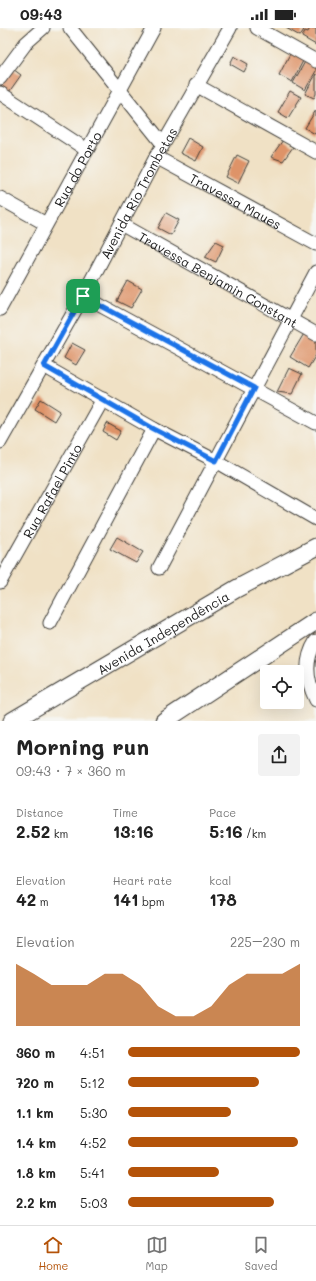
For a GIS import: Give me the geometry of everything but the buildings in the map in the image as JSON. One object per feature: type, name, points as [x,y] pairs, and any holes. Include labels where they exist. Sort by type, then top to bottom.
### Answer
[{"type":"main road","name":"Avenida Independência","points":[[12,721],[236,589],[316,548]]},
{"type":"main road","points":[[164,721],[316,621]]},
{"type":"street","points":[[0,78],[26,43],[43,28]]},
{"type":"street","points":[[70,28],[163,144]]},
{"type":"street","name":"Rua do Porto","points":[[0,309],[87,150],[121,92],[154,28]]},
{"type":"street","name":"Avenida Rio Trombetas","points":[[0,442],[83,296],[163,144],[230,28]]},
{"type":"street","points":[[257,28],[316,61]]},
{"type":"street","points":[[196,86],[316,152]]},
{"type":"street","points":[[0,93],[87,150]]},
{"type":"street","name":"Travessa Maues","points":[[156,157],[316,244]]},
{"type":"street","points":[[0,198],[46,224]]},
{"type":"street","name":"Travessa Benjamin Constant","points":[[121,224],[316,334]]},
{"type":"street","points":[[159,568],[316,272]]},
{"type":"street","points":[[83,296],[316,423]]},
{"type":"street","points":[[44,366],[103,398],[154,429],[216,461],[316,519]]},
{"type":"street","name":"Rua Rafael Pinto","points":[[0,582],[103,398]]},
{"type":"street","points":[[50,623],[154,429]]},
{"type":"street","points":[[316,641],[311,648],[308,660],[312,669],[310,687],[316,700]]},
{"type":"route","points":[[83,296],[254,388],[216,461],[154,429],[103,398],[44,366],[83,296]]}]
